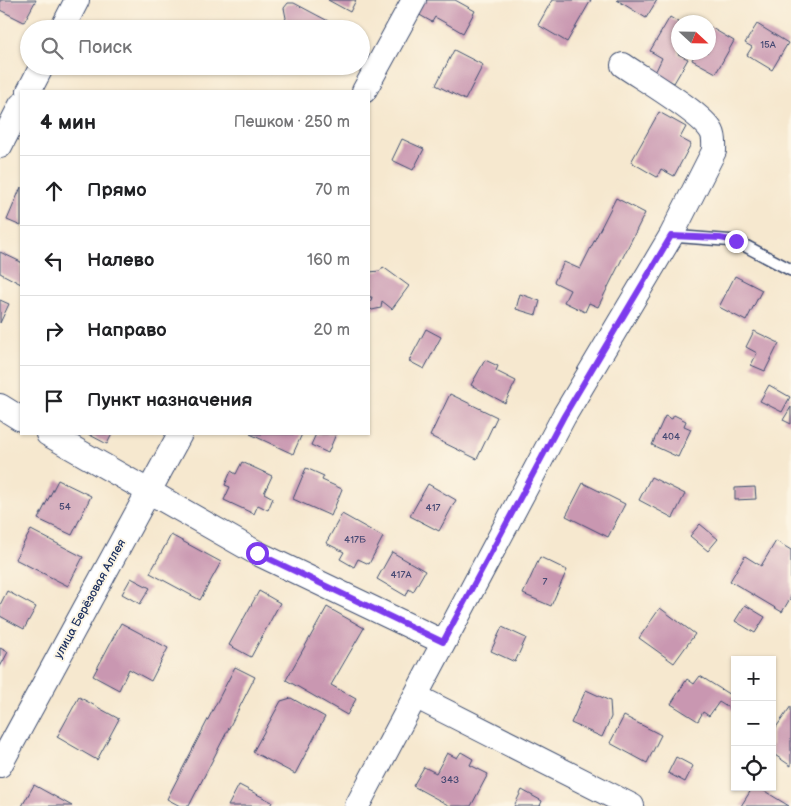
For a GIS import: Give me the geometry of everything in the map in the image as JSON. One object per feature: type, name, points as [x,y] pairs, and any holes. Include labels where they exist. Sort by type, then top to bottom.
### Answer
[{"type":"street","points":[[67,20],[77,0]]},
{"type":"street","points":[[365,90],[414,0]]},
{"type":"street","points":[[357,806],[564,416],[671,236],[714,151],[715,140],[711,130],[700,118],[623,66]]},
{"type":"street","points":[[30,90],[37,75]]},
{"type":"street","points":[[0,146],[20,107]]},
{"type":"street","points":[[0,406],[20,418]]},
{"type":"street","points":[[50,435],[257,553],[443,642]]},
{"type":"street","name":"улица Берёзовая Аллея","points":[[0,765],[179,435]]},
{"type":"street","points":[[416,697],[632,806]]},
{"type":"lane","points":[[671,236],[720,238],[736,241],[791,270]]},
{"type":"building","points":[[0,0],[36,0],[25,20],[20,20],[0,10]]},
{"type":"building","points":[[328,0],[356,0],[350,12]]},
{"type":"building","points":[[423,0],[455,0],[475,11],[463,33],[435,17],[432,22],[416,13]]},
{"type":"building","points":[[552,0],[591,0],[567,42],[538,25]]},
{"type":"building","points":[[617,0],[657,0],[646,18]]},
{"type":"building","points":[[288,3],[294,3],[326,20],[285,20],[284,8]]},
{"type":"building","points":[[670,17],[671,60],[687,60],[674,83],[655,73],[662,58],[650,51]]},
{"type":"building","points":[[757,24],[788,43],[772,70],[747,55],[752,47],[745,43]]},
{"type":"building","points":[[716,30],[734,41],[716,73],[692,60],[716,60]]},
{"type":"building","points":[[454,50],[483,65],[465,100],[436,85]]},
{"type":"building","points":[[659,112],[686,127],[680,138],[691,144],[674,176],[661,169],[657,177],[631,162]]},
{"type":"building","points":[[402,139],[424,149],[413,170],[392,160]]},
{"type":"building","points":[[20,189],[20,226],[7,220]]},
{"type":"building","points":[[616,198],[645,213],[598,307],[589,303],[585,312],[564,302],[570,290],[554,282],[564,262],[580,269]]},
{"type":"building","points":[[0,252],[20,262],[20,283],[0,273]]},
{"type":"building","points":[[383,267],[409,286],[392,309],[382,301],[381,308],[372,310],[370,308],[372,297],[370,297],[370,272],[380,271]]},
{"type":"building","points":[[735,276],[762,290],[746,321],[719,307]]},
{"type":"building","points":[[520,294],[540,301],[536,315],[516,309]]},
{"type":"building","points":[[0,300],[9,304],[0,323]]},
{"type":"building","points":[[426,329],[441,337],[424,369],[409,361]]},
{"type":"building","points":[[754,331],[779,343],[765,371],[751,365],[757,353],[746,347]]},
{"type":"building","points":[[485,360],[498,366],[496,371],[516,381],[505,403],[471,385]]},
{"type":"building","points":[[769,385],[790,397],[782,412],[760,401]]},
{"type":"building","points":[[450,394],[497,417],[477,459],[430,436]]},
{"type":"building","points":[[791,407],[791,424],[783,420]]},
{"type":"building","points":[[674,415],[686,421],[684,426],[691,429],[678,457],[652,445],[665,416],[672,419]]},
{"type":"building","points":[[90,435],[112,435],[107,444]]},
{"type":"building","points":[[252,435],[302,435],[293,454]]},
{"type":"building","points":[[316,435],[336,435],[328,453],[311,445]]},
{"type":"building","points":[[242,462],[272,476],[264,493],[273,498],[268,510],[258,505],[254,514],[224,500],[230,487],[225,485],[231,471],[236,474]]},
{"type":"building","points":[[306,468],[324,476],[322,480],[342,489],[331,516],[293,499]]},
{"type":"building","points":[[651,477],[685,494],[673,518],[639,500]]},
{"type":"building","points":[[58,480],[91,496],[72,535],[38,519]]},
{"type":"building","points":[[583,483],[625,504],[608,537],[566,516]]},
{"type":"building","points":[[428,484],[456,500],[439,531],[410,516]]},
{"type":"building","points":[[755,487],[756,499],[735,500],[735,488]]},
{"type":"building","points":[[342,514],[383,537],[369,564],[358,559],[354,567],[340,559],[344,552],[326,543]]},
{"type":"building","points":[[700,524],[718,539],[708,551],[690,536]]},
{"type":"building","points":[[31,530],[83,557],[68,586],[15,559]]},
{"type":"building","points":[[171,535],[221,562],[200,600],[150,573]]},
{"type":"building","points":[[776,541],[791,550],[791,597],[782,612],[730,581],[745,556],[761,566]]},
{"type":"building","points":[[392,552],[425,571],[413,592],[409,589],[406,596],[377,579]]},
{"type":"building","points":[[540,557],[567,570],[551,606],[523,594]]},
{"type":"building","points":[[131,578],[150,588],[140,604],[122,594]]},
{"type":"building","points":[[7,591],[36,607],[24,629],[0,616],[0,605]]},
{"type":"building","points":[[259,591],[280,603],[251,657],[229,645]]},
{"type":"building","points":[[745,605],[765,617],[755,633],[735,621]]},
{"type":"building","points":[[327,607],[364,628],[331,685],[356,699],[347,715],[286,680]]},
{"type":"building","points":[[660,608],[695,634],[674,663],[639,638]]},
{"type":"building","points":[[121,623],[168,648],[151,681],[129,669],[119,690],[93,676]]},
{"type":"building","points":[[502,627],[526,638],[515,662],[491,651]]},
{"type":"building","points":[[0,648],[8,652],[0,667]]},
{"type":"building","points":[[235,667],[255,677],[189,806],[180,806],[167,799]]},
{"type":"building","points":[[700,676],[731,695],[731,710],[719,702],[709,716],[703,712],[698,721],[671,704],[687,679],[694,684]]},
{"type":"building","points":[[586,690],[610,701],[611,717],[602,737],[571,723]]},
{"type":"building","points":[[79,697],[119,719],[97,760],[57,737]]},
{"type":"building","points":[[291,698],[325,717],[295,774],[253,752],[281,701]]},
{"type":"building","points":[[791,706],[791,766],[776,756],[776,727]]},
{"type":"building","points":[[624,716],[661,735],[647,763],[610,743]]},
{"type":"building","points":[[461,752],[473,759],[470,765],[488,774],[471,806],[450,806],[413,786],[424,767],[436,773],[447,753],[457,758]]},
{"type":"building","points":[[676,757],[693,766],[685,782],[668,773]]},
{"type":"building","points":[[34,785],[72,806],[22,806]]},
{"type":"building","points":[[239,785],[272,802],[270,806],[228,806]]},
{"type":"building","points":[[522,790],[542,801],[540,806],[514,806]]},
{"type":"building","points":[[750,791],[765,791],[789,806],[741,806]]},
{"type":"route","points":[[257,553],[443,642],[564,416],[671,236],[720,238],[736,241]]}]
